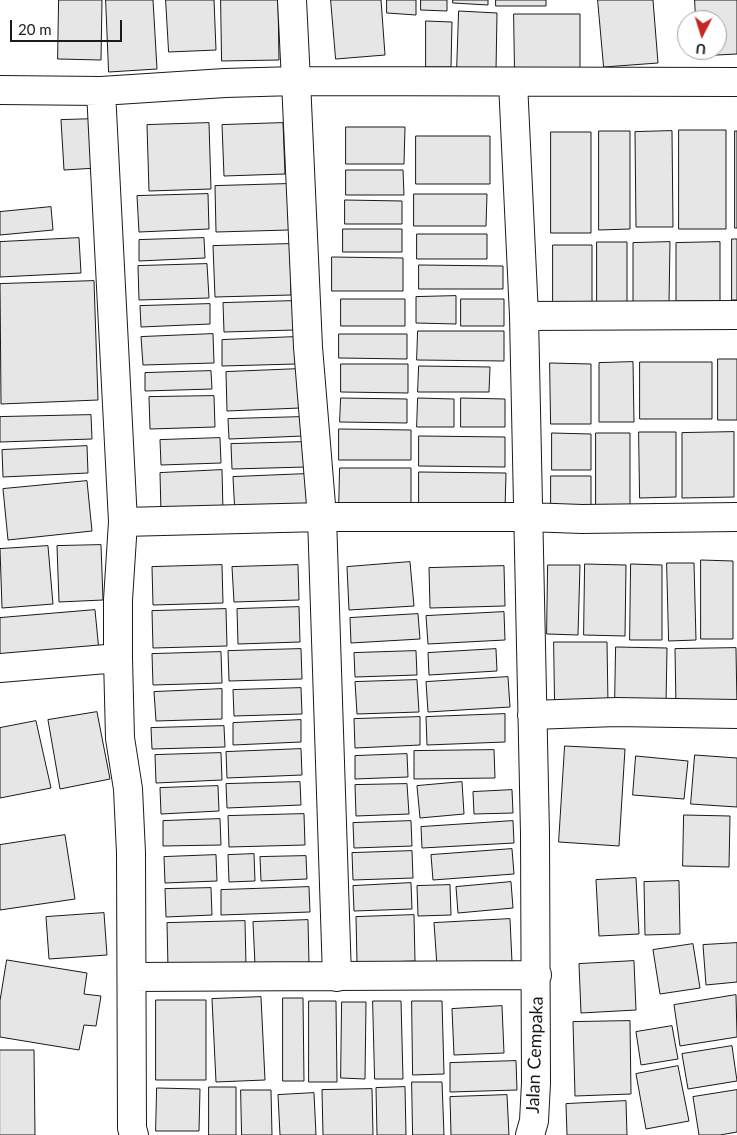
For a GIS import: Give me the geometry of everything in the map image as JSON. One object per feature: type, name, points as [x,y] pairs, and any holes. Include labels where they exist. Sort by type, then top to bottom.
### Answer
[{"type":"street","points":[[292,0],[308,347],[322,517],[336,977]]},
{"type":"street","points":[[0,90],[101,91],[225,83],[296,81],[737,82]]},
{"type":"street","name":"Jalan Cempaka","points":[[513,82],[524,316],[537,974],[536,1083],[534,1121],[530,1135]]},
{"type":"street","points":[[101,91],[123,522],[118,600],[118,658],[120,738],[128,789],[132,853],[132,1128],[134,1135]]},
{"type":"street","points":[[524,316],[737,315]]},
{"type":"street","points":[[123,522],[322,517],[527,517],[582,520],[737,516]]},
{"type":"street","points":[[0,668],[118,658]]},
{"type":"street","points":[[532,715],[616,712],[737,714]]},
{"type":"street","points":[[132,977],[336,977],[537,974]]},
{"type":"building","points":[[59,0],[102,0],[101,60],[58,59]]},
{"type":"building","points":[[106,0],[153,0],[157,69],[109,72]]},
{"type":"building","points":[[166,0],[214,0],[216,50],[169,52]]},
{"type":"building","points":[[221,0],[278,0],[279,60],[222,61]]},
{"type":"building","points":[[331,0],[381,0],[385,55],[336,59]]},
{"type":"building","points":[[387,0],[416,0],[416,15],[387,13]]},
{"type":"building","points":[[421,0],[447,0],[447,11],[421,10]]},
{"type":"building","points":[[453,0],[488,0],[488,5],[453,3]]},
{"type":"building","points":[[496,0],[546,0],[546,6],[496,6]]},
{"type":"building","points":[[598,0],[653,0],[658,63],[604,67]]},
{"type":"building","points":[[695,0],[737,0],[737,54],[727,54],[727,10],[696,10]]},
{"type":"building","points":[[459,11],[497,13],[496,71],[457,70]]},
{"type":"building","points":[[514,14],[580,14],[580,77],[515,76]]},
{"type":"building","points":[[426,21],[452,22],[451,67],[426,67]]},
{"type":"building","points":[[95,119],[97,168],[64,170],[61,120]]},
{"type":"building","points":[[209,123],[211,189],[149,191],[147,125]]},
{"type":"building","points":[[283,123],[285,174],[224,176],[222,125]]},
{"type":"building","points":[[346,127],[405,127],[404,164],[346,164]]},
{"type":"building","points":[[679,130],[726,130],[726,229],[679,229]]},
{"type":"building","points":[[599,131],[630,131],[630,229],[599,230]]},
{"type":"building","points":[[672,131],[673,227],[636,227],[635,132]]},
{"type":"building","points":[[735,131],[737,131],[737,228],[735,228]]},
{"type":"building","points":[[551,132],[591,132],[591,233],[551,233]]},
{"type":"building","points":[[416,136],[490,136],[490,184],[416,184]]},
{"type":"building","points":[[346,170],[403,170],[404,195],[346,195]]},
{"type":"building","points":[[287,184],[289,230],[216,232],[215,186]]},
{"type":"building","points":[[208,194],[209,229],[139,232],[137,196]]},
{"type":"building","points":[[414,194],[487,194],[486,226],[414,226]]},
{"type":"building","points":[[345,200],[402,201],[402,224],[345,224]]},
{"type":"building","points":[[51,207],[53,230],[0,235],[0,212]]},
{"type":"building","points":[[343,229],[402,229],[402,252],[343,252]]},
{"type":"building","points":[[417,234],[487,234],[487,259],[417,259]]},
{"type":"building","points":[[79,238],[81,273],[0,277],[0,242]]},
{"type":"building","points":[[204,238],[205,258],[139,261],[139,240]]},
{"type":"building","points":[[732,239],[737,239],[737,300],[732,300]]},
{"type":"building","points":[[597,242],[627,242],[627,303],[597,303]]},
{"type":"building","points":[[670,242],[669,303],[633,303],[633,243]]},
{"type":"building","points":[[720,242],[720,301],[676,301],[676,243]]},
{"type":"building","points":[[290,244],[291,295],[215,297],[213,246]]},
{"type":"building","points":[[553,245],[592,245],[592,303],[553,304]]},
{"type":"building","points":[[332,257],[403,258],[403,291],[332,291]]},
{"type":"building","points":[[207,264],[209,298],[139,300],[138,266]]},
{"type":"building","points":[[419,265],[503,266],[503,289],[419,289]]},
{"type":"building","points":[[94,281],[98,400],[1,404],[0,284]]},
{"type":"building","points":[[456,296],[456,324],[416,323],[416,297]]},
{"type":"building","points":[[341,299],[405,299],[405,326],[341,326]]},
{"type":"building","points":[[461,299],[504,299],[504,326],[461,326]]},
{"type":"building","points":[[294,301],[295,330],[224,332],[223,303]]},
{"type":"building","points":[[210,304],[210,324],[141,327],[140,306]]},
{"type":"building","points":[[418,331],[504,331],[504,361],[417,360]]},
{"type":"building","points":[[213,334],[214,363],[143,365],[141,337]]},
{"type":"building","points":[[339,334],[407,334],[407,359],[339,358]]},
{"type":"building","points":[[295,337],[296,364],[222,366],[222,340]]},
{"type":"building","points":[[718,359],[737,359],[737,420],[718,420]]},
{"type":"building","points":[[633,362],[634,422],[599,422],[599,363]]},
{"type":"building","points":[[640,362],[712,362],[712,419],[640,419]]},
{"type":"building","points":[[550,363],[591,364],[591,424],[551,424]]},
{"type":"building","points":[[341,364],[408,364],[408,393],[341,392]]},
{"type":"building","points":[[419,366],[490,367],[489,392],[418,392]]},
{"type":"building","points":[[299,369],[300,408],[227,411],[226,372]]},
{"type":"building","points":[[211,371],[212,389],[145,391],[145,373]]},
{"type":"building","points":[[214,396],[215,427],[150,429],[149,397]]},
{"type":"building","points":[[341,398],[407,399],[407,423],[340,422]]},
{"type":"building","points":[[418,398],[454,399],[454,427],[417,427]]},
{"type":"building","points":[[461,398],[505,399],[505,427],[461,427]]},
{"type":"building","points":[[91,415],[92,439],[0,442],[0,417]]},
{"type":"building","points":[[302,417],[303,436],[229,439],[228,419]]},
{"type":"building","points":[[339,429],[411,430],[411,460],[339,460]]},
{"type":"building","points":[[639,432],[676,432],[676,497],[640,498]]},
{"type":"building","points":[[734,432],[734,497],[682,498],[682,433]]},
{"type":"building","points":[[552,433],[591,434],[591,470],[552,470]]},
{"type":"building","points":[[596,433],[630,433],[630,511],[596,511]]},
{"type":"building","points":[[419,436],[505,437],[505,467],[419,466]]},
{"type":"building","points":[[220,438],[221,463],[161,465],[160,440]]},
{"type":"building","points":[[305,442],[306,467],[232,469],[231,444]]},
{"type":"building","points":[[87,446],[88,473],[3,477],[2,450]]},
{"type":"building","points":[[340,468],[411,468],[411,511],[339,510]]},
{"type":"building","points":[[222,470],[223,511],[161,513],[160,473]]},
{"type":"building","points":[[419,472],[506,473],[505,509],[419,508]]},
{"type":"building","points":[[306,474],[308,512],[235,515],[233,477]]},
{"type":"building","points":[[551,476],[591,476],[591,510],[551,510]]},
{"type":"building","points":[[87,481],[92,531],[8,540],[3,489]]},
{"type":"building","points":[[101,545],[103,600],[59,602],[57,546]]},
{"type":"building","points":[[48,546],[53,604],[2,608],[0,549]]},
{"type":"building","points":[[701,560],[733,561],[733,639],[701,639]]},
{"type":"building","points":[[410,562],[414,606],[349,610],[347,567]]},
{"type":"building","points":[[667,563],[694,563],[696,640],[669,641]]},
{"type":"building","points":[[585,564],[626,565],[625,636],[584,635]]},
{"type":"building","points":[[631,564],[662,565],[662,640],[630,640]]},
{"type":"building","points":[[222,565],[223,603],[153,605],[152,567]]},
{"type":"building","points":[[298,565],[299,600],[234,602],[232,567]]},
{"type":"building","points":[[548,565],[580,565],[578,635],[547,634]]},
{"type":"building","points":[[504,566],[505,606],[430,608],[429,568]]},
{"type":"building","points":[[299,607],[300,642],[238,644],[237,609]]},
{"type":"building","points":[[226,609],[227,646],[153,648],[152,611]]},
{"type":"building","points":[[95,610],[99,651],[0,660],[0,618]]},
{"type":"building","points":[[504,612],[505,640],[428,644],[426,616]]},
{"type":"building","points":[[418,614],[420,639],[351,643],[350,618]]},
{"type":"building","points":[[554,642],[607,642],[608,704],[555,705]]},
{"type":"building","points":[[616,647],[667,648],[666,704],[615,703]]},
{"type":"building","points":[[736,648],[737,707],[676,707],[675,649]]},
{"type":"building","points":[[301,649],[302,679],[229,681],[228,651]]},
{"type":"building","points":[[496,649],[497,671],[429,675],[428,653]]},
{"type":"building","points":[[416,651],[417,675],[355,677],[354,653]]},
{"type":"building","points":[[221,652],[222,683],[153,685],[152,654]]},
{"type":"building","points":[[508,677],[510,707],[428,712],[426,682]]},
{"type":"building","points":[[417,680],[419,712],[357,714],[355,682]]},
{"type":"building","points":[[301,688],[302,714],[234,716],[233,690]]},
{"type":"building","points":[[222,689],[222,719],[156,721],[154,692]]},
{"type":"building","points":[[97,712],[110,779],[60,789],[48,720]]},
{"type":"building","points":[[505,714],[505,742],[427,745],[426,717]]},
{"type":"building","points":[[420,717],[420,745],[355,748],[354,719]]},
{"type":"building","points":[[301,720],[301,742],[233,745],[233,723]]},
{"type":"building","points":[[36,721],[51,788],[0,798],[0,728]]},
{"type":"building","points":[[224,726],[225,747],[152,749],[151,728]]},
{"type":"building","points":[[565,746],[625,749],[619,846],[559,842]]},
{"type":"building","points":[[301,749],[302,775],[227,778],[226,752]]},
{"type":"building","points":[[494,750],[495,778],[414,779],[414,751]]},
{"type":"building","points":[[221,753],[222,780],[156,783],[155,755]]},
{"type":"building","points":[[407,754],[408,777],[355,779],[355,756]]},
{"type":"building","points":[[695,755],[737,758],[737,807],[691,804]]},
{"type":"building","points":[[636,756],[688,761],[684,799],[633,795]]},
{"type":"building","points":[[300,782],[301,805],[227,808],[226,784]]},
{"type":"building","points":[[462,782],[464,814],[420,818],[417,786]]},
{"type":"building","points":[[407,784],[409,814],[356,816],[355,785]]},
{"type":"building","points":[[218,786],[219,811],[161,814],[160,788]]},
{"type":"building","points":[[512,790],[513,813],[474,814],[473,792]]},
{"type":"building","points":[[304,814],[305,845],[229,847],[228,816]]},
{"type":"building","points":[[684,815],[730,816],[729,867],[683,866]]},
{"type":"building","points":[[220,819],[221,845],[163,846],[163,821]]},
{"type":"building","points":[[411,821],[412,846],[354,848],[353,823]]},
{"type":"building","points":[[513,821],[514,843],[422,848],[421,827]]},
{"type":"building","points":[[65,835],[75,899],[0,910],[0,845]]},
{"type":"building","points":[[512,849],[514,874],[433,880],[431,855]]},
{"type":"building","points":[[412,851],[413,878],[353,880],[352,853]]},
{"type":"building","points":[[254,854],[255,881],[229,882],[228,855]]},
{"type":"building","points":[[216,855],[217,881],[165,883],[164,857]]},
{"type":"building","points":[[306,856],[307,879],[261,881],[260,857]]},
{"type":"building","points":[[636,878],[639,934],[599,936],[596,880]]},
{"type":"building","points":[[679,881],[680,934],[645,935],[644,882]]},
{"type":"building","points":[[511,882],[513,908],[458,913],[456,887]]},
{"type":"building","points":[[411,883],[412,909],[354,911],[353,886]]},
{"type":"building","points":[[450,885],[451,915],[418,916],[417,886]]},
{"type":"building","points":[[309,887],[310,912],[221,915],[221,890]]},
{"type":"building","points":[[211,888],[212,915],[166,917],[165,889]]},
{"type":"building","points":[[104,913],[107,955],[49,959],[46,917]]},
{"type":"building","points":[[414,915],[415,961],[357,963],[356,917]]},
{"type":"building","points":[[510,919],[512,962],[437,966],[434,923]]},
{"type":"building","points":[[308,920],[309,964],[255,965],[253,922]]},
{"type":"building","points":[[245,921],[246,966],[168,968],[167,923]]},
{"type":"building","points":[[737,943],[737,982],[706,985],[703,945]]},
{"type":"building","points":[[693,944],[700,988],[660,994],[653,950]]},
{"type":"building","points":[[7,960],[87,973],[84,994],[101,996],[96,1026],[84,1025],[79,1050],[0,1037],[0,1001]]},
{"type":"building","points":[[634,961],[636,1010],[581,1013],[579,964]]},
{"type":"building","points":[[736,995],[737,1037],[680,1046],[674,1005]]},
{"type":"building","points":[[261,997],[265,1080],[216,1082],[212,999]]},
{"type":"building","points":[[283,998],[303,998],[304,1081],[283,1081]]},
{"type":"building","points":[[156,1000],[206,1000],[206,1080],[156,1080]]},
{"type":"building","points":[[309,1001],[336,1001],[337,1082],[309,1082]]},
{"type":"building","points":[[373,1001],[401,1001],[403,1079],[375,1079]]},
{"type":"building","points":[[412,1001],[442,1001],[444,1074],[413,1075]]},
{"type":"building","points":[[342,1002],[366,1002],[365,1079],[341,1078]]},
{"type":"building","points":[[502,1006],[504,1053],[454,1055],[452,1009]]},
{"type":"building","points":[[630,1021],[631,1094],[575,1096],[573,1022]]},
{"type":"building","points":[[672,1026],[678,1059],[641,1065],[636,1032]]},
{"type":"building","points":[[732,1046],[737,1081],[688,1089],[682,1054]]},
{"type":"building","points":[[0,1050],[34,1050],[35,1135],[0,1135]]},
{"type":"building","points":[[516,1061],[517,1090],[450,1092],[450,1063]]},
{"type":"building","points":[[678,1066],[689,1121],[646,1129],[636,1074]]},
{"type":"building","points":[[412,1082],[442,1082],[444,1135],[413,1135]]},
{"type":"building","points":[[209,1087],[236,1087],[236,1135],[209,1135]]},
{"type":"building","points":[[405,1087],[406,1135],[377,1135],[376,1088]]},
{"type":"building","points":[[157,1088],[200,1089],[199,1131],[156,1131]]},
{"type":"building","points":[[372,1089],[373,1135],[323,1135],[322,1090]]},
{"type":"building","points":[[241,1090],[271,1090],[272,1135],[242,1135]]},
{"type":"building","points":[[737,1090],[737,1132],[720,1135],[699,1135],[693,1097]]},
{"type":"building","points":[[314,1093],[316,1135],[280,1135],[278,1095]]},
{"type":"building","points":[[507,1095],[509,1135],[451,1135],[450,1097]]},
{"type":"building","points":[[626,1101],[627,1135],[567,1135],[566,1104]]}]
